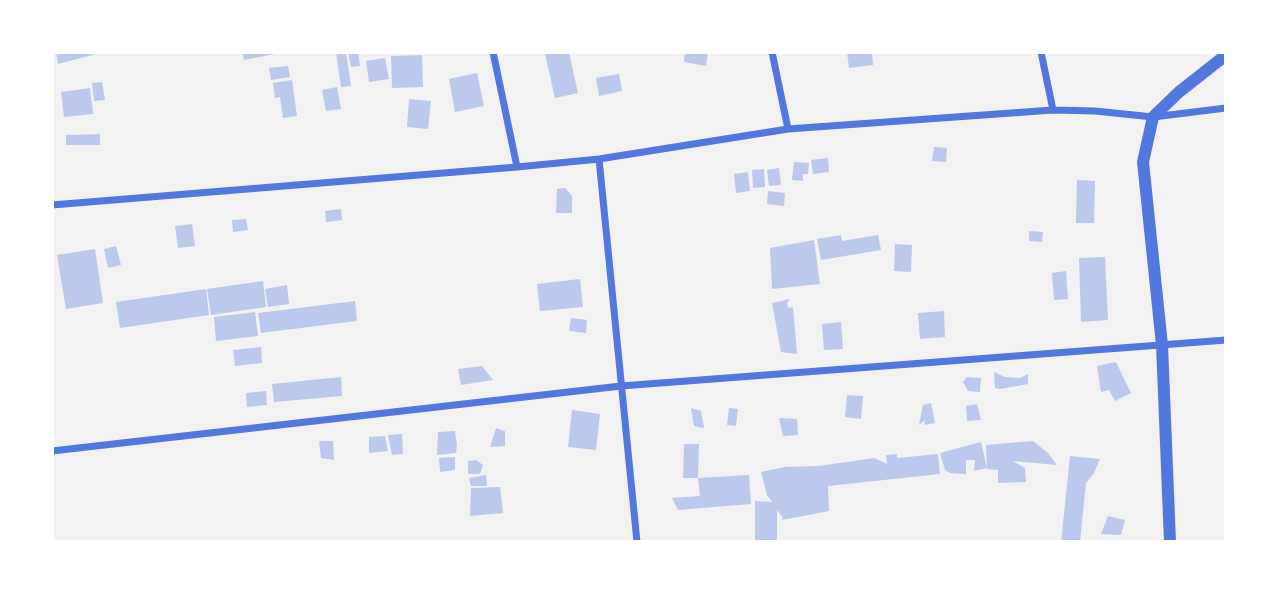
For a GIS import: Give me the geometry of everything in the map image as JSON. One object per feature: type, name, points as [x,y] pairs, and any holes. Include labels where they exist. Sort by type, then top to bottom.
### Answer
[{"type":"street","points":[[493,52],[517,167]]},
{"type":"street","points":[[772,52],[788,129]]},
{"type":"street","points":[[1041,52],[1053,110]]},
{"type":"street","points":[[1170,541],[1162,345],[1143,162],[1153,117],[1179,92],[1226,55]]},
{"type":"street","points":[[52,205],[599,159],[788,129],[1053,110],[1153,117],[1226,108]]},
{"type":"street","points":[[599,159],[637,541]]},
{"type":"street","points":[[52,451],[621,386],[1226,340]]},
{"type":"building","points":[[56,52],[100,52],[100,53],[58,64]]},
{"type":"building","points":[[242,52],[274,52],[275,54],[244,60]]},
{"type":"building","points":[[336,52],[346,52],[351,86],[341,87]]},
{"type":"building","points":[[348,52],[358,52],[360,66],[351,67]]},
{"type":"building","points":[[569,52],[578,93],[555,98],[545,54]]},
{"type":"building","points":[[685,52],[708,52],[706,66],[684,62]]},
{"type":"building","points":[[847,52],[872,52],[873,65],[849,68]]},
{"type":"building","points":[[422,55],[423,87],[392,88],[391,56]]},
{"type":"building","points":[[385,58],[389,79],[369,82],[366,61]]},
{"type":"building","points":[[288,66],[290,77],[271,80],[269,68]]},
{"type":"building","points":[[477,73],[484,106],[455,112],[449,79]]},
{"type":"building","points":[[619,74],[622,91],[599,96],[596,78]]},
{"type":"building","points":[[292,80],[297,116],[283,118],[280,97],[275,98],[273,83]]},
{"type":"building","points":[[102,82],[105,100],[94,101],[92,83]]},
{"type":"building","points":[[337,87],[341,109],[326,111],[322,90]]},
{"type":"building","points":[[90,88],[93,114],[64,117],[61,92]]},
{"type":"building","points":[[409,99],[431,101],[428,129],[407,127]]},
{"type":"building","points":[[100,134],[100,145],[66,145],[66,135]]},
{"type":"building","points":[[934,147],[947,148],[946,162],[932,161]]},
{"type":"building","points":[[828,158],[829,172],[813,174],[811,160]]},
{"type":"building","points":[[794,162],[809,163],[808,174],[803,174],[803,181],[792,180]]},
{"type":"building","points":[[779,168],[781,185],[769,186],[767,170]]},
{"type":"building","points":[[764,169],[765,187],[753,188],[752,170]]},
{"type":"building","points":[[748,172],[750,191],[736,193],[734,174]]},
{"type":"building","points":[[1077,180],[1095,181],[1094,223],[1076,223]]},
{"type":"building","points":[[565,188],[572,196],[572,213],[556,213],[557,189]]},
{"type":"building","points":[[768,191],[785,193],[784,206],[767,204]]},
{"type":"building","points":[[341,209],[342,220],[326,222],[325,211]]},
{"type":"building","points":[[246,219],[248,230],[233,232],[232,220]]},
{"type":"building","points":[[192,224],[195,246],[178,248],[175,226]]},
{"type":"building","points":[[1029,231],[1043,232],[1042,242],[1029,241]]},
{"type":"building","points":[[841,235],[842,241],[878,235],[881,250],[821,260],[817,239]]},
{"type":"building","points":[[814,240],[820,284],[772,289],[770,248]]},
{"type":"building","points":[[895,244],[912,245],[911,272],[894,271]]},
{"type":"building","points":[[116,246],[121,265],[108,268],[104,249]]},
{"type":"building","points":[[95,249],[103,303],[66,309],[57,255]]},
{"type":"building","points":[[1105,257],[1108,320],[1081,322],[1079,258]]},
{"type":"building","points":[[1066,271],[1068,299],[1054,300],[1052,273]]},
{"type":"building","points":[[580,279],[583,307],[540,311],[537,284]]},
{"type":"building","points":[[263,281],[266,307],[211,315],[207,289]]},
{"type":"building","points":[[287,285],[289,304],[268,307],[265,289]]},
{"type":"building","points":[[206,289],[209,315],[120,328],[116,302]]},
{"type":"building","points":[[790,299],[787,303],[788,308],[793,307],[797,354],[781,352],[772,303]]},
{"type":"building","points":[[355,301],[357,321],[261,333],[258,313]]},
{"type":"building","points":[[944,311],[945,337],[920,339],[918,313]]},
{"type":"building","points":[[255,312],[258,336],[216,341],[214,317]]},
{"type":"building","points":[[571,318],[587,320],[586,333],[569,331]]},
{"type":"building","points":[[841,322],[843,349],[824,350],[822,324]]},
{"type":"building","points":[[261,347],[262,363],[235,366],[233,350]]},
{"type":"building","points":[[1116,362],[1131,393],[1115,401],[1109,390],[1101,392],[1097,366]]},
{"type":"building","points":[[482,366],[493,380],[461,385],[458,369]]},
{"type":"building","points":[[994,372],[1005,377],[1020,378],[1028,374],[1028,384],[995,388]]},
{"type":"building","points":[[341,377],[342,396],[274,402],[272,384]]},
{"type":"building","points":[[967,377],[981,378],[980,392],[968,391],[963,382]]},
{"type":"building","points":[[266,391],[267,405],[247,407],[246,393]]},
{"type":"building","points":[[847,395],[863,396],[861,419],[845,417]]},
{"type":"building","points":[[931,403],[935,423],[924,425],[925,420],[919,425],[923,405]]},
{"type":"building","points":[[977,404],[981,420],[967,421],[966,406]]},
{"type":"building","points":[[691,408],[701,411],[704,428],[694,426]]},
{"type":"building","points":[[729,408],[738,409],[736,426],[727,425]]},
{"type":"building","points":[[572,410],[600,414],[596,450],[568,447]]},
{"type":"building","points":[[779,418],[797,419],[798,435],[783,436]]},
{"type":"building","points":[[496,428],[505,431],[505,446],[490,447]]},
{"type":"building","points":[[455,431],[456,453],[437,455],[438,432]]},
{"type":"building","points":[[402,434],[403,454],[392,455],[388,435]]},
{"type":"building","points":[[385,436],[388,451],[369,453],[369,437]]},
{"type":"building","points":[[319,441],[333,441],[334,460],[321,458]]},
{"type":"building","points":[[1033,441],[1048,453],[1057,465],[1013,461],[1025,468],[1026,482],[998,483],[998,470],[987,469],[986,445]]},
{"type":"building","points":[[981,442],[987,468],[974,471],[975,460],[966,460],[966,474],[945,470],[940,453]]},
{"type":"building","points":[[684,444],[699,444],[698,478],[683,478]]},
{"type":"building","points":[[897,454],[897,458],[938,454],[940,474],[828,486],[829,511],[782,520],[777,510],[777,542],[755,542],[755,501],[772,502],[767,495],[761,472],[874,458],[887,464],[886,455]]},
{"type":"building","points":[[1070,456],[1100,459],[1086,483],[1080,542],[1061,542]]},
{"type":"building","points":[[455,457],[455,470],[440,472],[439,458]]},
{"type":"building","points":[[476,460],[483,465],[480,474],[468,474],[468,461]]},
{"type":"building","points":[[486,475],[487,486],[471,486],[469,478]]},
{"type":"building","points":[[749,475],[751,504],[678,510],[672,498],[700,496],[698,478]]},
{"type":"building","points":[[500,487],[503,513],[470,516],[471,488]]},
{"type":"building","points":[[1108,516],[1125,520],[1121,535],[1101,534]]}]
